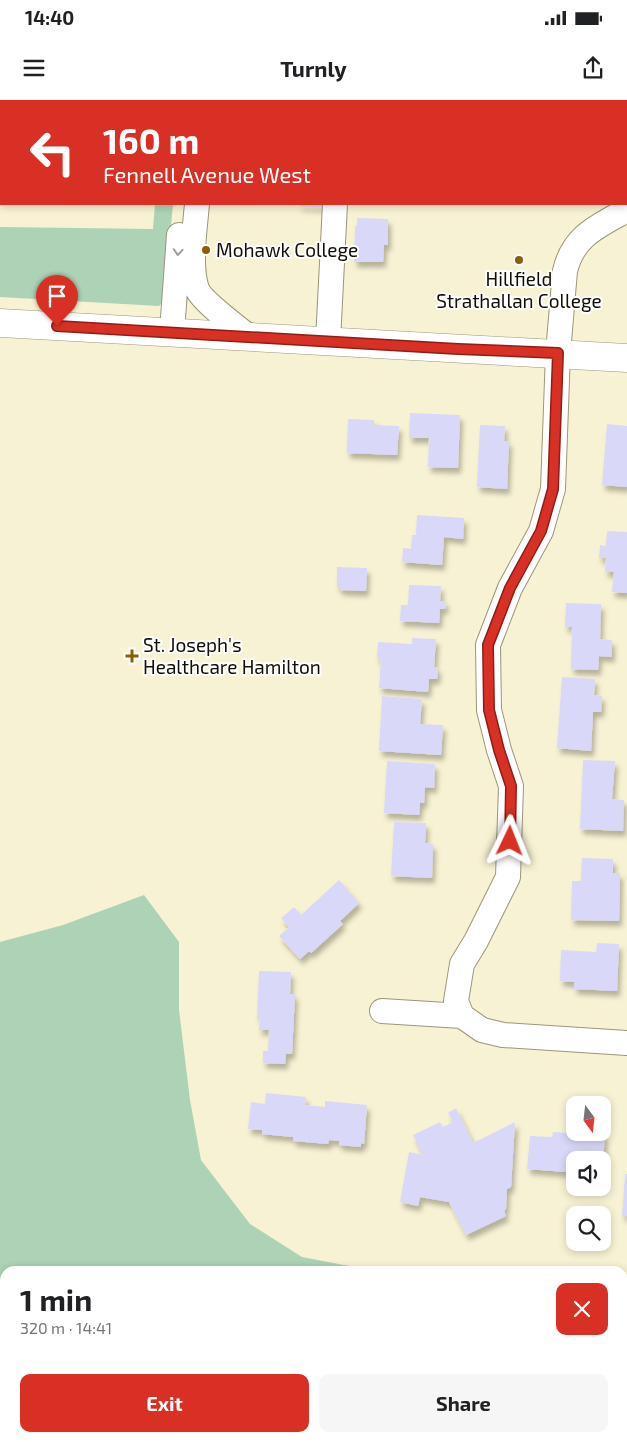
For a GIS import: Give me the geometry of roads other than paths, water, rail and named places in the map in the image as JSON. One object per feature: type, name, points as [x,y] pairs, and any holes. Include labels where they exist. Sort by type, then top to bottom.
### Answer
[{"type":"main road","points":[[0,323],[627,358]]},
{"type":"street","points":[[172,332],[181,205]]},
{"type":"street","points":[[197,205],[193,264],[197,290],[218,311],[248,336]]},
{"type":"street","points":[[328,342],[336,205]]},
{"type":"street","points":[[462,1016],[456,1001],[462,964],[476,941],[508,877],[511,786],[499,750],[489,710],[488,645],[510,588],[541,531],[553,489],[558,353],[563,290],[568,258],[573,248],[594,228],[627,210]]},
{"type":"street","points":[[382,1011],[462,1016],[482,1030],[503,1035],[627,1043]]},
{"type":"place","name":"Mohawk College","points":[[206,250]]},
{"type":"place","name":"Hillfield Strathallan College","points":[[519,260]]},
{"type":"place","name":"St. Joseph's Healthcare Hamilton","points":[[132,656]]}]
